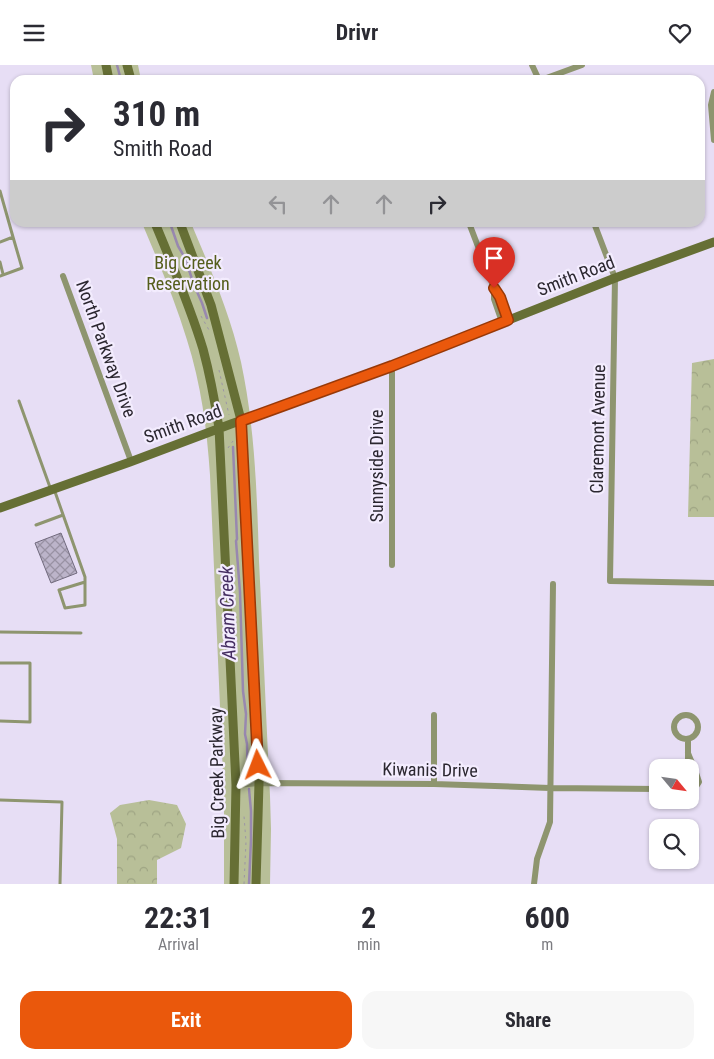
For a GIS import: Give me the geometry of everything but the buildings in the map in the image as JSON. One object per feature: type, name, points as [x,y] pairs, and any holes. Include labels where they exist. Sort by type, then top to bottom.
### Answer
[{"type":"street","points":[[554,75],[582,65]]},
{"type":"street","points":[[714,92],[711,105],[714,140]]},
{"type":"street","name":"Big Creek Parkway","points":[[157,227],[188,304],[203,349],[219,428],[236,785],[234,884]]},
{"type":"street","points":[[182,227],[211,305],[241,421],[259,783],[256,884]]},
{"type":"street","points":[[471,227],[494,288],[500,297],[505,321]]},
{"type":"street","points":[[596,227],[616,278]]},
{"type":"street","name":"Smith Road","points":[[0,507],[392,366],[616,278],[714,242]]},
{"type":"street","name":"North Parkway Drive","points":[[63,276],[131,461]]},
{"type":"street","name":"Claremont Avenue","points":[[616,278],[610,581],[714,583]]},
{"type":"street","name":"Sunnyside Drive","points":[[392,366],[392,565]]},
{"type":"street","points":[[534,884],[537,859],[550,822],[553,584]]},
{"type":"street","points":[[434,715],[434,784]]},
{"type":"street","points":[[688,739],[688,759]]},
{"type":"street","points":[[688,753],[690,759]]},
{"type":"street","name":"Kiwanis Drive","points":[[236,785],[259,783],[434,784],[649,789]]},
{"type":"lane","points":[[0,191],[10,226]]},
{"type":"lane","points":[[0,262],[2,275],[22,267],[10,227]]},
{"type":"lane","points":[[0,242],[13,237]]},
{"type":"lane","points":[[19,401],[85,577],[85,582],[85,605],[65,608],[59,590],[85,582]]},
{"type":"lane","points":[[36,525],[63,515]]},
{"type":"lane","points":[[0,632],[81,633]]},
{"type":"lane","points":[[0,663],[30,663],[30,722],[0,721]]},
{"type":"lane","points":[[0,800],[62,802],[60,884]]},
{"type":"path","points":[[244,815],[246,842],[244,884]]},
{"type":"green space","points":[[91,65],[138,65],[140,75],[93,75]]},
{"type":"green space","name":"Big Creek Reservation","points":[[144,227],[193,227],[225,308],[241,362],[246,387],[256,486],[270,796],[270,884],[224,884],[224,799],[207,441],[196,373],[172,295]]},
{"type":"green space","points":[[714,359],[714,517],[688,517],[692,363]]},
{"type":"green space","points":[[149,800],[177,805],[186,824],[181,848],[157,860],[157,884],[117,884],[117,839],[110,813],[120,805]]},
{"type":"waterway","name":"Abram Creek","points":[[117,65],[120,75]]},
{"type":"waterway","name":"Abram Creek","points":[[171,227],[207,318]]},
{"type":"waterway","name":"Abram Creek","points":[[233,447],[248,778]]},
{"type":"waterway","name":"Abram Creek","points":[[249,789],[251,811],[249,884]]},
{"type":"route","points":[[258,765],[241,421],[392,366],[508,320],[500,297],[494,288]]}]
